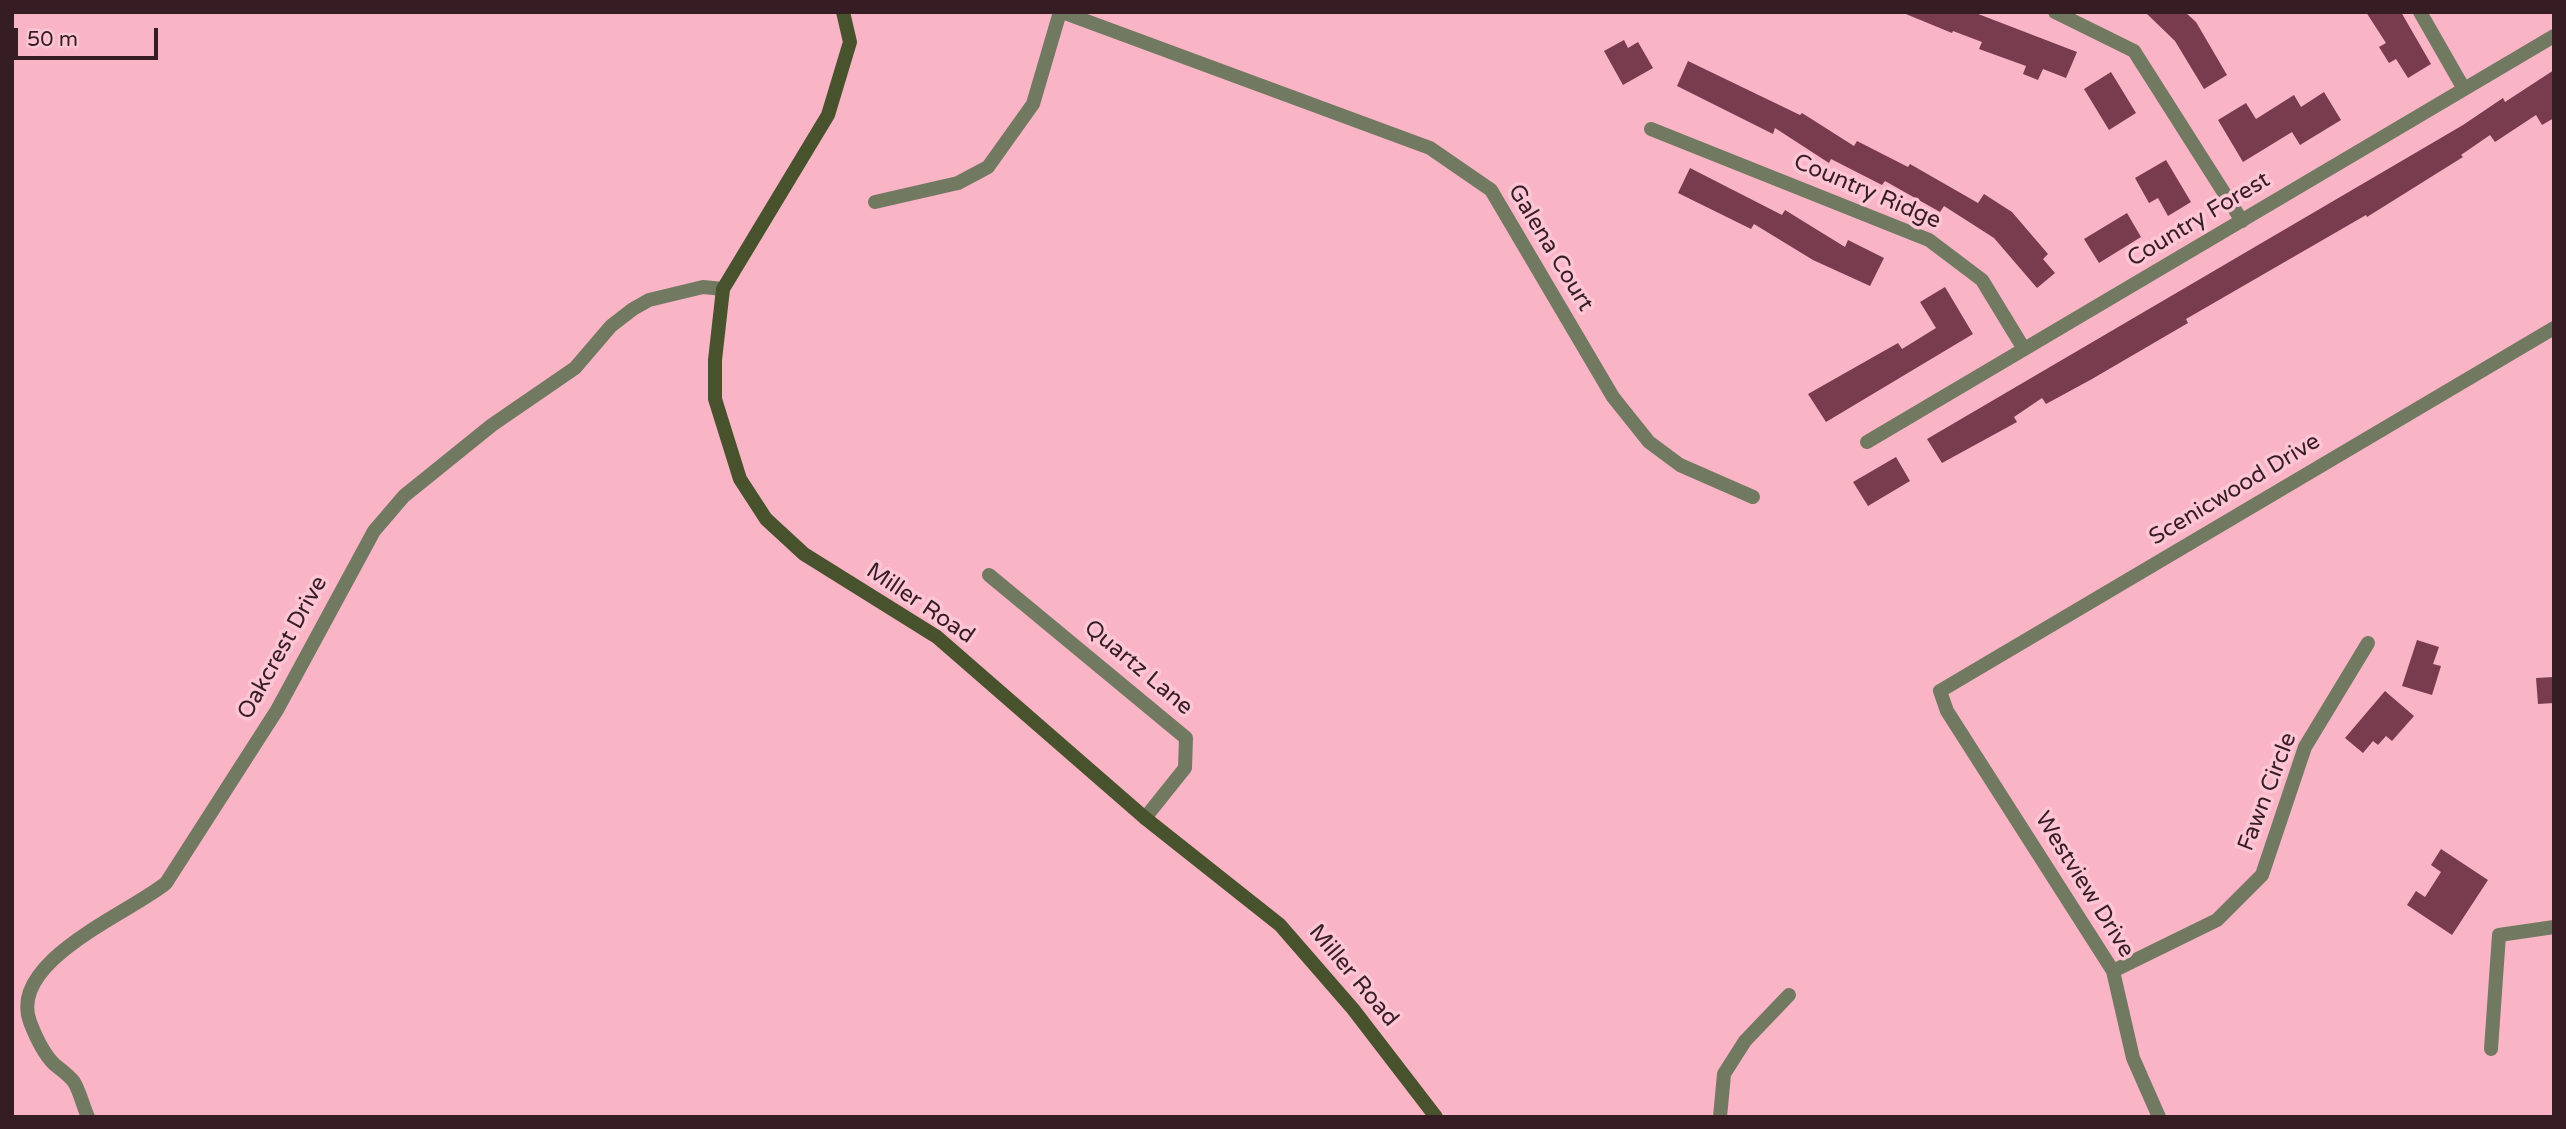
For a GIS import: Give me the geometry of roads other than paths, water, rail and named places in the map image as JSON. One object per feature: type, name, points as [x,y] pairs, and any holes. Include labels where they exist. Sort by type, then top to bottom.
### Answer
[{"type":"street","name":"Miller Road","points":[[842,12],[850,42],[828,115],[723,289],[715,360],[715,399],[740,479],[766,519],[804,554],[937,637],[1145,818],[1280,925],[1361,1019],[1436,1117]]},
{"type":"street","points":[[876,202],[958,183],[988,167],[1033,104],[1061,12]]},
{"type":"street","name":"Galena Court","points":[[1061,12],[1430,148],[1480,183],[1491,191],[1613,397],[1649,442],[1680,466],[1753,497]]},
{"type":"street","points":[[2055,12],[2134,51],[2242,221]]},
{"type":"street","points":[[2420,12],[2464,89]]},
{"type":"street","name":"Country Forest","points":[[1867,442],[2554,36]]},
{"type":"street","name":"Country Ridge","points":[[1651,130],[1929,240],[1982,280],[2024,349]]},
{"type":"street","name":"Oakcrest Drive","points":[[88,1117],[75,1083],[52,1062],[30,1021],[26,1004],[30,988],[42,971],[100,923],[147,898],[166,883],[225,786],[278,710],[374,531],[404,496],[492,425],[575,368],[611,326],[633,309],[649,300],[703,287],[723,289]]},
{"type":"street","name":"Scenicwood Drive","points":[[1940,691],[2554,328]]},
{"type":"street","name":"Quartz Lane","points":[[989,575],[1186,738],[1185,768],[1145,818]]},
{"type":"street","name":"Fawn Circle","points":[[2113,971],[2217,920],[2262,875],[2305,747],[2368,643]]},
{"type":"street","name":"Westview Drive","points":[[1940,691],[1947,711],[2113,971],[2133,1058],[2159,1117]]},
{"type":"street","points":[[2491,1049],[2499,935],[2554,927]]},
{"type":"street","points":[[1720,1117],[1724,1074],[1745,1041],[1789,995]]}]
